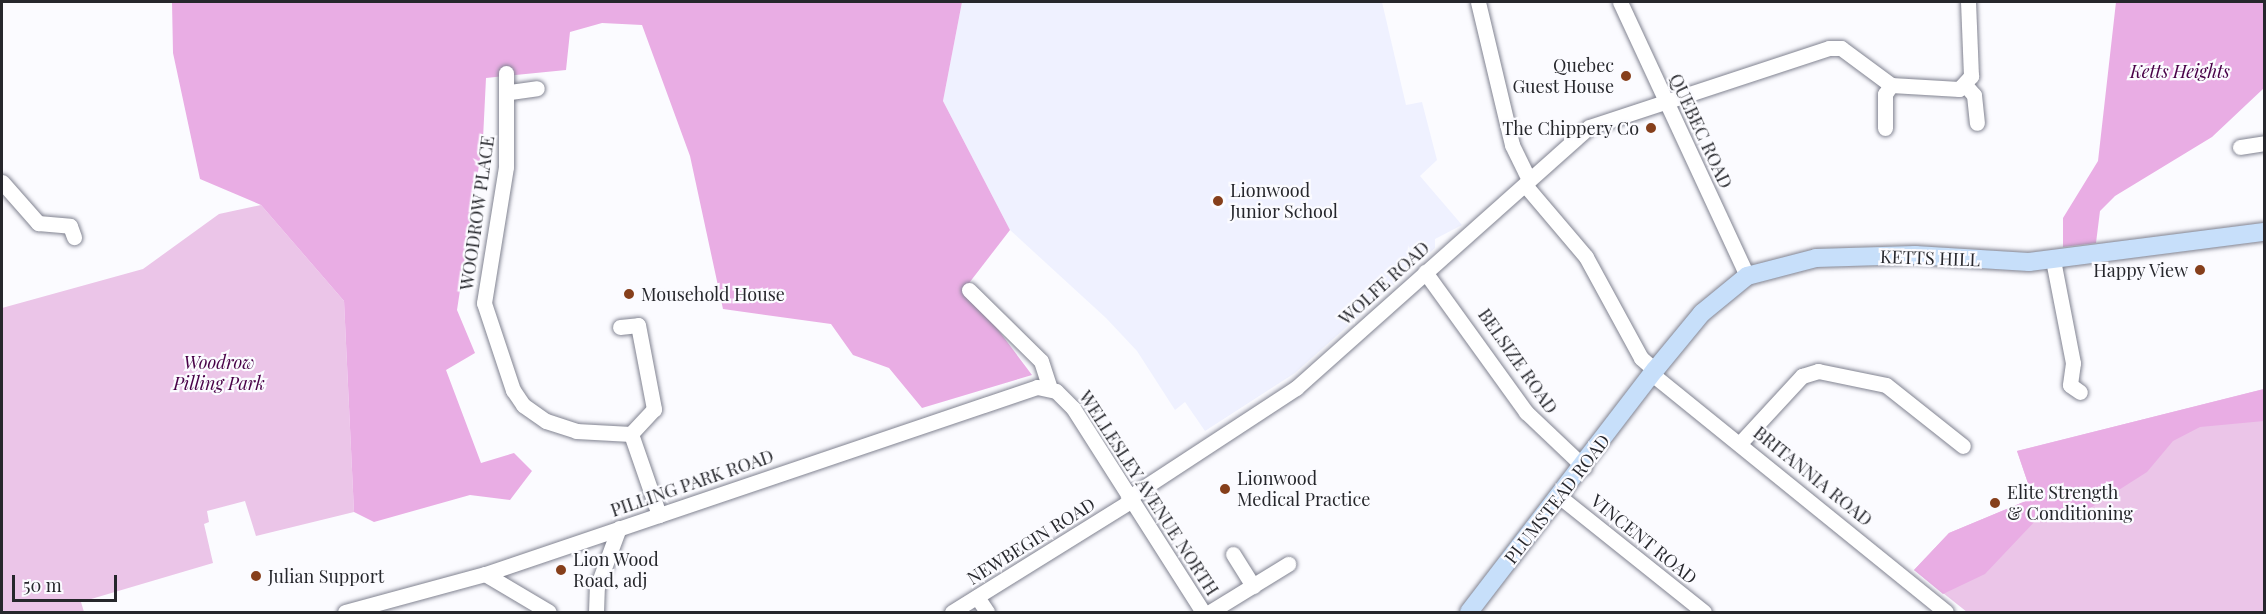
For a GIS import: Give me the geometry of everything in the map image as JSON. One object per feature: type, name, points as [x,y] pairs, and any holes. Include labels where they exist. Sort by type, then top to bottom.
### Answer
[{"type":"main road","name":"KETTS HILL","points":[[1651,376],[1710,305],[1747,276],[1790,261],[1849,256],[2053,260],[2265,232]]},
{"type":"main road","name":"PLUMSTEAD ROAD","points":[[1469,612],[1584,466],[1651,376]]},
{"type":"street","name":"BRITANNIA ROAD","points":[[1478,2],[1512,145],[1527,183],[1586,257],[1651,376],[1741,442],[1946,612]]},
{"type":"street","name":"QUEBEC ROAD","points":[[1620,2],[1747,276]]},
{"type":"street","points":[[1968,2],[1970,90],[1977,123]]},
{"type":"street","name":"WOLFE ROAD","points":[[1129,500],[1296,388],[1589,127],[1664,100],[1829,48],[1841,48],[1891,85]]},
{"type":"street","name":"WOODROW PLACE","points":[[506,73],[510,92],[506,167],[484,303],[523,405],[546,421],[576,431],[631,434]]},
{"type":"street","points":[[1885,128],[1885,94],[1891,85],[1970,90]]},
{"type":"street","points":[[510,92],[537,88]]},
{"type":"street","points":[[2240,147],[2265,143]]},
{"type":"street","points":[[2,182],[38,223],[70,225]]},
{"type":"street","points":[[2053,260],[2073,363],[2070,385],[2080,392]]},
{"type":"street","name":"BELSIZE ROAD","points":[[1425,272],[1527,412],[1584,466]]},
{"type":"street","name":"WELLESLEY AVENUE NORTH","points":[[969,290],[1041,361],[1050,387],[1074,408],[1129,500],[1203,612]]},
{"type":"street","points":[[620,327],[638,325],[654,409],[631,434],[659,515]]},
{"type":"street","points":[[1741,442],[1802,376],[1818,371],[1886,385],[1963,446]]},
{"type":"street","name":"PILLING PARK ROAD","points":[[345,612],[485,574],[1009,393],[1050,387]]},
{"type":"street","name":"VINCENT ROAD","points":[[1560,497],[1704,612]]},
{"type":"street","name":"NEWBEGIN ROAD","points":[[952,612],[1129,500]]},
{"type":"street","points":[[596,612],[597,587],[619,528]]},
{"type":"street","name":"WELLESLEY AVENUE NORTH","points":[[1233,554],[1253,586]]},
{"type":"street","name":"WELLESLEY AVENUE NORTH","points":[[1210,612],[1288,564]]},
{"type":"street","points":[[485,574],[549,612]]},
{"type":"street","points":[[977,597],[987,612]]},
{"type":"shaded area","name":"Lionwood Junior School","points":[[962,2],[1382,2],[1406,105],[1422,102],[1437,160],[1420,176],[1462,225],[1435,239],[1435,248],[1295,373],[1205,431],[1185,402],[1175,410],[1137,351],[1106,318],[1010,230],[943,101]]},
{"type":"green space","points":[[172,2],[962,2],[943,101],[1010,230],[966,287],[1032,375],[922,408],[889,368],[853,355],[831,324],[723,309],[690,156],[642,25],[602,23],[570,32],[566,70],[486,78],[483,139],[457,310],[475,353],[446,370],[481,463],[514,453],[532,471],[510,500],[470,495],[374,522],[354,512],[344,301],[261,205],[200,179],[173,53]]},
{"type":"green space","name":"Ketts Heights","points":[[2116,2],[2264,2],[2264,88],[2212,137],[2115,196],[2100,211],[2096,243],[2063,247],[2063,218],[2098,161]]},
{"type":"green space","name":"Woodrow Pilling Park","points":[[261,205],[344,301],[354,512],[256,536],[245,501],[207,511],[209,522],[204,524],[213,563],[81,602],[84,612],[2,612],[2,308],[143,269],[219,214]]},
{"type":"green space","points":[[2264,389],[2264,612],[1967,612],[1914,570],[1949,533],[2033,498],[2017,451]]},
{"type":"green space","points":[[2264,389],[2264,421],[2200,427],[2173,441],[2147,472],[2092,507],[2038,518],[1985,574],[1943,594],[1914,570],[1949,533],[2033,498],[2017,451]]},
{"type":"place","name":"Quebec Guest House","points":[[1626,76]]},
{"type":"place","name":"The Chippery Co","points":[[1651,128]]},
{"type":"place","name":"Lionwood Junior School","points":[[1218,201]]},
{"type":"place","name":"Happy View","points":[[2200,270]]},
{"type":"place","name":"Mousehold House","points":[[629,294]]},
{"type":"place","name":"Lionwood Medical Practice","points":[[1225,489]]},
{"type":"place","name":"Elite Strength & Conditioning","points":[[1995,503]]},
{"type":"place","name":"Lion Wood Road, adj","points":[[561,570]]},
{"type":"place","name":"Julian Support","points":[[256,576]]}]
